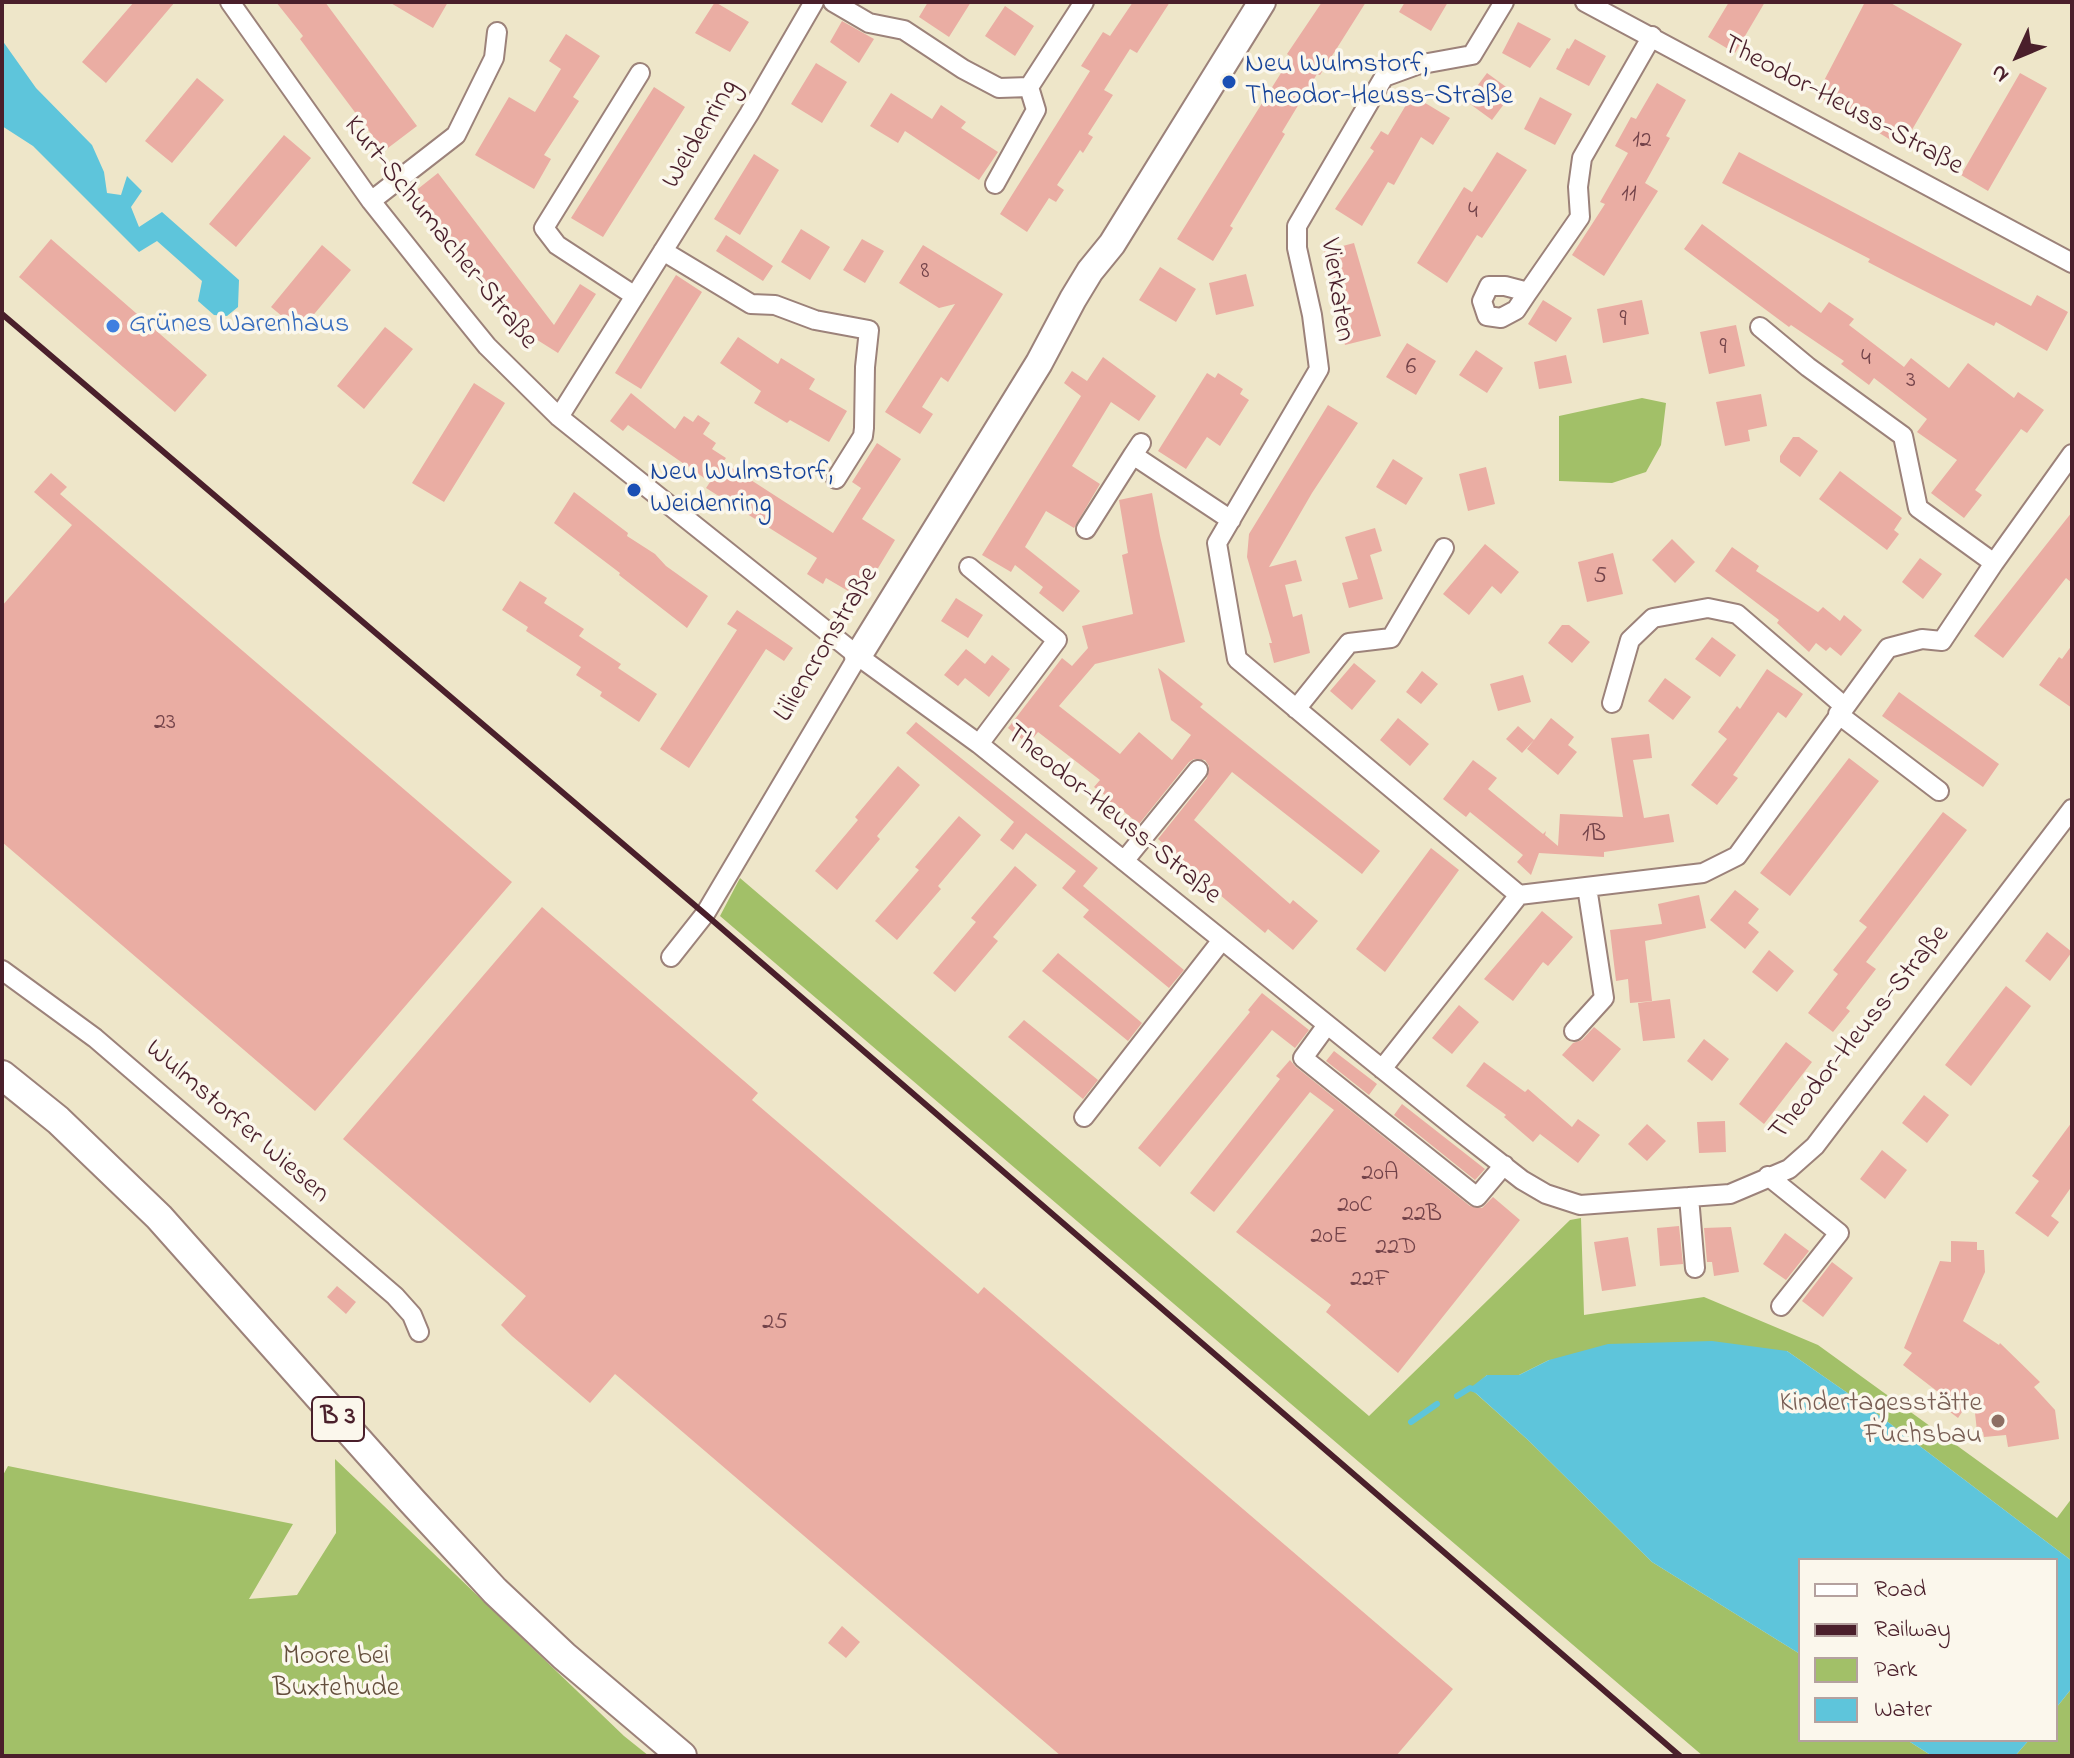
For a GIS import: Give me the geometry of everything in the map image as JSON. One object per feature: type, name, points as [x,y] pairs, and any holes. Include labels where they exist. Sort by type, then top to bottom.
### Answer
[{"type":"main road","name":"B 3","points":[[2,1075],[58,1120],[159,1217],[495,1591],[564,1656],[682,1756]]},
{"type":"street","name":"Kurt-Schumacher-Straße","points":[[230,2],[371,201],[487,346],[559,417],[858,656]]},
{"type":"street","name":"Weidenring","points":[[559,417],[814,2]]},
{"type":"street","points":[[833,2],[869,23],[904,30],[963,69],[999,88],[1029,87]]},
{"type":"street","points":[[995,184],[1036,110],[1029,87],[1084,2]]},
{"type":"street","name":"Liliencronstraße","points":[[671,957],[705,914],[858,656],[1039,363],[1067,336],[1085,307],[1102,278],[1112,244],[1262,2]]},
{"type":"street","name":"Vierkaten","points":[[1504,2],[1472,55],[1417,65],[1384,77],[1297,226],[1297,248],[1312,315],[1319,369],[1217,543],[1237,659],[1519,895]]},
{"type":"street","name":"Theodor-Heuss-Straße","points":[[1585,2],[2072,263]]},
{"type":"street","points":[[371,201],[456,135],[494,58],[497,32]]},
{"type":"street","points":[[1528,292],[1580,217],[1578,187],[1582,158],[1652,36]]},
{"type":"street","points":[[635,296],[557,245],[544,228],[640,73]]},
{"type":"street","points":[[663,251],[751,304],[775,305],[815,320],[869,330],[863,436],[836,479]]},
{"type":"street","points":[[1760,327],[1808,367],[1903,436],[1918,508],[1994,563]]},
{"type":"street","points":[[1086,529],[1137,449],[1231,520]]},
{"type":"street","points":[[1382,1069],[1519,895],[1703,873],[1737,856],[1888,648],[1922,639],[1942,641],[2072,454]]},
{"type":"street","points":[[1296,709],[1349,643],[1391,638],[1444,548]]},
{"type":"street","points":[[969,567],[1057,640],[979,744]]},
{"type":"street","points":[[1612,703],[1630,640],[1653,618],[1708,608],[1737,614],[1841,710],[1939,791]]},
{"type":"street","name":"Theodor-Heuss-Straße","points":[[858,656],[979,744],[1504,1165],[1546,1194],[1580,1205],[1730,1194],[1789,1169],[1815,1146],[2072,809]]},
{"type":"street","points":[[1124,861],[1198,770]]},
{"type":"street","points":[[1574,1031],[1604,998],[1587,887]]},
{"type":"street","points":[[1084,1117],[1222,940]]},
{"type":"street","name":"Wulmstorfer Wiesen","points":[[2,970],[95,1038],[395,1296],[412,1315],[419,1332]]},
{"type":"street","points":[[1327,1025],[1303,1058],[1477,1197],[1504,1165]]},
{"type":"street","points":[[1768,1176],[1839,1233],[1781,1306]]},
{"type":"street","points":[[1689,1197],[1695,1268]]},
{"type":"green space","points":[[1642,398],[1666,403],[1661,445],[1646,472],[1612,483],[1559,481],[1559,416]]},
{"type":"green space","points":[[740,878],[1369,1416],[1570,1220],[1581,1218],[1584,1315],[1704,1297],[1818,1345],[2057,1518],[2072,1498],[2072,1561],[1872,1410],[1787,1351],[1549,1360],[1519,1375],[1487,1375],[1471,1389],[1528,1440],[1652,1562],[1798,1653],[1798,1742],[1910,1742],[1932,1756],[1703,1756],[720,916]]},
{"type":"green space","name":"Moore bei Buxtehude","points":[[335,1459],[624,1736],[649,1756],[2,1756],[2,1477],[8,1466],[293,1524],[249,1599],[297,1595],[336,1533]]},
{"type":"green space","points":[[2072,1688],[2072,1756],[2015,1756],[2027,1742],[2058,1742],[2058,1706]]},
{"type":"water","points":[[2,40],[36,88],[92,145],[104,172],[107,193],[121,195],[127,176],[142,191],[131,207],[139,227],[162,212],[239,280],[238,307],[227,316],[214,315],[198,301],[202,281],[157,241],[139,252],[33,146],[2,126]]},
{"type":"water","points":[[1712,1341],[1787,1351],[1872,1410],[2072,1561],[2072,1688],[2058,1706],[2058,1558],[1798,1558],[1798,1653],[1652,1562],[1528,1440],[1470,1388],[1487,1375],[1519,1375],[1549,1360],[1608,1344]]},
{"type":"water","points":[[1910,1742],[2027,1742],[2015,1756],[1932,1756]]},
{"type":"building","points":[[134,2],[175,2],[106,83],[82,62]]},
{"type":"building","points":[[276,2],[325,2],[417,126],[384,151]]},
{"type":"building","points":[[389,2],[448,2],[433,28]]},
{"type":"building","points":[[715,2],[749,22],[730,52],[695,33]]},
{"type":"building","points":[[928,2],[971,2],[949,37],[919,17]]},
{"type":"building","points":[[1133,2],[1170,2],[1137,53],[1130,49],[1104,90],[1113,95],[1088,134],[1093,137],[1083,153],[1080,150],[1057,185],[1064,190],[1056,202],[1049,198],[1027,232],[1000,214],[1090,71],[1081,66],[1103,32],[1110,36]]},
{"type":"building","points":[[1322,2],[1366,2],[1282,132],[1285,134],[1230,226],[1233,228],[1213,261],[1177,239],[1291,57],[1287,54]]},
{"type":"building","points":[[1405,2],[1448,2],[1431,31],[1399,12]]},
{"type":"building","points":[[1729,2],[1765,2],[1735,53],[1708,37]]},
{"type":"building","points":[[1865,2],[1889,2],[1962,44],[1902,147],[1877,129],[1816,96]]},
{"type":"building","points":[[1005,6],[1034,26],[1015,56],[985,36]]},
{"type":"building","points":[[842,21],[874,39],[859,63],[830,42]]},
{"type":"building","points":[[1518,22],[1551,39],[1530,68],[1502,53]]},
{"type":"building","points":[[566,34],[600,56],[573,97],[579,101],[544,155],[551,159],[534,189],[475,155],[509,97],[535,112],[561,69],[549,61]]},
{"type":"building","points":[[1575,39],[1606,56],[1589,86],[1556,69]]},
{"type":"building","points":[[816,63],[847,82],[822,123],[791,104]]},
{"type":"building","points":[[1487,73],[1513,92],[1492,120],[1466,101]]},
{"type":"building","points":[[2020,73],[2047,88],[1988,191],[1961,175]]},
{"type":"building","points":[[197,78],[224,100],[172,163],[145,141]]},
{"type":"building","points":[[1657,83],[1686,100],[1666,136],[1670,138],[1645,183],[1658,191],[1604,276],[1572,255],[1605,204],[1600,202],[1628,153],[1615,146],[1631,117],[1636,119]]},
{"type":"building","points":[[654,87],[685,107],[603,237],[571,218]]},
{"type":"building","points":[[891,93],[932,119],[941,105],[966,122],[961,128],[998,152],[979,180],[905,131],[898,143],[870,126]]},
{"type":"building","points":[[1412,95],[1450,118],[1433,145],[1421,137],[1394,185],[1388,182],[1362,226],[1335,209],[1374,151],[1370,148],[1381,131],[1388,135]]},
{"type":"building","points":[[1540,97],[1572,114],[1555,145],[1524,129]]},
{"type":"building","points":[[284,135],[311,158],[236,247],[209,224]]},
{"type":"building","points":[[1497,152],[1527,170],[1482,238],[1477,235],[1447,283],[1417,263],[1464,187],[1472,192]]},
{"type":"building","points":[[1739,152],[2031,306],[2037,295],[2068,312],[2047,351],[1996,322],[1994,326],[1895,276],[1868,262],[1870,259],[1722,183]]},
{"type":"building","points":[[754,154],[779,170],[740,235],[714,219]]},
{"type":"building","points":[[438,173],[554,325],[580,284],[596,294],[558,353],[523,331],[521,333],[414,192]]},
{"type":"building","points":[[1702,224],[1821,313],[1829,302],[1854,319],[1849,325],[1904,367],[1911,358],[1949,388],[1968,363],[2014,398],[2018,392],[2044,410],[2027,433],[2021,429],[1975,490],[1982,495],[1964,518],[1931,493],[1957,460],[1917,432],[1927,419],[1874,378],[1869,385],[1841,364],[1844,361],[1791,325],[1789,327],[1684,249]]},
{"type":"building","points":[[801,229],[830,247],[810,280],[781,262]]},
{"type":"building","points":[[726,235],[773,266],[763,281],[716,251]]},
{"type":"building","name":"Grünes Warenhaus","points":[[51,239],[207,375],[175,412],[19,277]]},
{"type":"building","points":[[862,239],[884,251],[865,283],[843,270]]},
{"type":"building","points":[[1354,243],[1381,336],[1345,345],[1336,311],[1340,310],[1324,251]]},
{"type":"building","points":[[322,245],[351,270],[300,331],[271,307]]},
{"type":"building","points":[[923,245],[1003,294],[948,382],[941,377],[922,407],[933,414],[920,434],[885,412],[955,304],[939,308],[899,283]]},
{"type":"building","points":[[1160,267],[1196,289],[1176,322],[1139,300]]},
{"type":"building","points":[[1246,274],[1254,306],[1216,315],[1209,283]]},
{"type":"building","points":[[676,275],[702,292],[641,389],[615,373]]},
{"type":"building","points":[[1543,300],[1572,318],[1556,342],[1528,324]]},
{"type":"building","points":[[1642,300],[1649,334],[1603,343],[1597,309]]},
{"type":"building","points":[[1736,325],[1745,366],[1709,374],[1700,332]]},
{"type":"building","points":[[385,327],[413,349],[364,409],[337,386]]},
{"type":"building","points":[[738,337],[778,364],[781,358],[815,379],[809,389],[847,411],[829,442],[790,420],[787,423],[754,403],[761,391],[720,363]]},
{"type":"building","points":[[1407,343],[1436,361],[1416,395],[1386,377]]},
{"type":"building","points":[[1476,350],[1503,368],[1487,393],[1459,375]]},
{"type":"building","points":[[1566,355],[1572,383],[1539,389],[1534,362]]},
{"type":"building","points":[[1103,357],[1156,396],[1139,421],[1111,402],[1072,466],[1100,484],[1074,528],[1046,511],[1025,547],[1080,591],[1063,612],[1039,593],[1043,587],[1015,565],[1011,572],[982,555],[1081,396],[1064,383],[1072,371],[1087,381]]},
{"type":"building","points":[[1207,373],[1215,378],[1218,373],[1243,389],[1240,394],[1249,400],[1220,446],[1207,437],[1186,469],[1158,451]]},
{"type":"building","points":[[474,383],[505,403],[444,502],[412,483]]},
{"type":"building","points":[[631,393],[675,429],[684,416],[693,422],[698,415],[710,423],[703,434],[716,443],[712,449],[726,458],[723,462],[833,533],[861,488],[852,482],[877,443],[901,459],[862,519],[895,540],[860,598],[826,578],[823,584],[807,574],[817,558],[706,488],[710,482],[628,425],[623,431],[610,421]]},
{"type":"building","points":[[1761,394],[1767,426],[1748,430],[1750,441],[1725,446],[1716,402]]},
{"type":"building","points":[[1328,405],[1358,423],[1269,567],[1296,560],[1302,581],[1285,585],[1293,617],[1302,614],[1310,653],[1274,663],[1269,643],[1272,643],[1247,557],[1249,534]]},
{"type":"building","points":[[1793,437],[1799,437],[1818,451],[1800,477],[1780,462],[1780,456]]},
{"type":"building","points":[[1393,459],[1423,478],[1406,505],[1376,487]]},
{"type":"building","points":[[1486,467],[1495,504],[1468,511],[1459,474]]},
{"type":"building","points":[[1840,471],[1902,518],[1894,530],[1899,534],[1887,550],[1819,499]]},
{"type":"building","points":[[51,473],[67,487],[60,494],[512,882],[315,1111],[2,842],[2,606],[72,525],[34,492]]},
{"type":"building","points":[[574,492],[708,596],[687,628],[554,523]]},
{"type":"building","points":[[1152,493],[1185,642],[1095,664],[1059,706],[1120,754],[1139,732],[1172,760],[1191,735],[1171,720],[1158,668],[1203,704],[1200,707],[1380,851],[1362,874],[1232,772],[1194,820],[1290,904],[1293,900],[1318,921],[1293,950],[1268,929],[1265,933],[1158,839],[1207,778],[1209,766],[1205,760],[1189,762],[1139,824],[1117,806],[1111,813],[1100,804],[1106,796],[1094,787],[1100,780],[1038,732],[1028,744],[1008,728],[1062,658],[1072,666],[1088,648],[1082,626],[1133,614],[1122,555],[1128,553],[1119,500]]},
{"type":"building","points":[[2072,512],[2072,583],[2066,578],[2003,658],[1974,636]]},
{"type":"building","points":[[1375,528],[1382,551],[1370,555],[1383,599],[1349,608],[1342,583],[1358,579],[1345,537]]},
{"type":"building","points":[[1672,539],[1695,562],[1675,583],[1652,560]]},
{"type":"building","points":[[1485,544],[1519,572],[1501,594],[1492,586],[1469,615],[1443,594]]},
{"type":"building","points":[[1732,547],[1759,566],[1756,571],[1818,612],[1823,607],[1840,621],[1844,615],[1862,630],[1841,656],[1830,647],[1826,651],[1816,643],[1809,652],[1777,623],[1779,620],[1715,571]]},
{"type":"building","points":[[1613,553],[1623,594],[1587,602],[1578,562]]},
{"type":"building","points":[[1920,558],[1942,574],[1923,599],[1902,582]]},
{"type":"building","points":[[520,581],[547,598],[544,603],[584,629],[579,636],[621,664],[618,668],[657,694],[639,722],[600,696],[602,692],[576,675],[581,667],[526,631],[528,627],[502,610]]},
{"type":"building","points":[[956,598],[983,615],[968,638],[941,621]]},
{"type":"building","points":[[737,610],[793,648],[784,661],[766,649],[689,768],[660,749],[737,630],[727,624]]},
{"type":"building","points":[[1562,625],[1569,625],[1590,642],[1572,663],[1548,643]]},
{"type":"building","points":[[1712,637],[1736,655],[1720,677],[1695,659]]},
{"type":"building","points":[[2072,645],[2072,708],[2039,685]]},
{"type":"building","points":[[966,649],[985,664],[992,655],[1010,669],[989,697],[965,678],[958,686],[944,675]]},
{"type":"building","points":[[1354,663],[1376,681],[1352,710],[1330,691]]},
{"type":"building","points":[[1767,669],[1803,694],[1786,718],[1778,712],[1733,775],[1738,778],[1717,805],[1691,785],[1727,739],[1718,732],[1737,706],[1740,709]]},
{"type":"building","points":[[1422,671],[1438,684],[1421,704],[1406,692]]},
{"type":"building","points":[[1523,675],[1531,702],[1498,711],[1490,684]]},
{"type":"building","points":[[1665,678],[1691,697],[1673,720],[1648,701]]},
{"type":"building","points":[[1899,692],[1999,764],[1983,787],[1882,716]]},
{"type":"building","points":[[1398,718],[1429,744],[1410,766],[1380,740]]},
{"type":"building","points":[[1551,718],[1574,737],[1568,745],[1577,752],[1558,775],[1527,749]]},
{"type":"building","points":[[916,722],[1098,868],[1083,886],[1184,970],[1169,988],[1083,917],[1089,910],[1062,888],[1076,871],[1026,833],[1013,850],[1000,840],[1014,822],[906,733]]},
{"type":"building","points":[[1518,726],[1534,740],[1522,753],[1506,739]]},
{"type":"building","points":[[1649,734],[1652,758],[1633,760],[1644,818],[1669,814],[1674,842],[1604,852],[1604,857],[1539,853],[1531,875],[1517,862],[1523,855],[1470,812],[1466,817],[1443,799],[1473,760],[1497,778],[1488,789],[1543,834],[1546,831],[1545,835],[1558,846],[1560,814],[1623,817],[1611,738]]},
{"type":"building","points":[[1849,758],[1879,781],[1790,896],[1760,873]]},
{"type":"building","points":[[898,766],[920,785],[837,890],[815,871]]},
{"type":"building","points":[[1943,812],[1967,830],[1866,962],[1876,969],[1846,1008],[1850,1011],[1833,1032],[1808,1013],[1838,974],[1833,970],[1867,927],[1859,921]]},
{"type":"building","points":[[959,816],[981,835],[938,886],[941,889],[897,940],[875,921],[919,870],[915,867]]},
{"type":"building","points":[[1431,848],[1459,870],[1385,972],[1356,949]]},
{"type":"building","points":[[1015,866],[1037,885],[993,937],[998,941],[955,992],[933,973],[976,922],[971,918]]},
{"type":"building","points":[[1735,890],[1759,909],[1748,923],[1759,932],[1745,949],[1710,920]]},
{"type":"building","points":[[1699,895],[1706,928],[1645,941],[1652,1001],[1630,1003],[1628,979],[1616,981],[1610,930],[1662,924],[1658,904]]},
{"type":"building","points":[[542,907],[758,1093],[752,1100],[978,1294],[984,1287],[1453,1689],[1396,1756],[1061,1756],[615,1374],[590,1403],[512,1336],[501,1325],[526,1296],[343,1139]]},
{"type":"building","points":[[1542,911],[1573,937],[1548,966],[1543,962],[1513,1001],[1484,979]]},
{"type":"building","points":[[2047,932],[2072,952],[2050,981],[2025,961]]},
{"type":"building","points":[[1769,950],[1794,971],[1777,992],[1752,972]]},
{"type":"building","points":[[1058,953],[1142,1023],[1128,1041],[1042,971]]},
{"type":"building","points":[[2006,986],[2031,1006],[1971,1086],[1945,1065]]},
{"type":"building","points":[[1262,993],[1309,1030],[1295,1048],[1272,1030],[1160,1167],[1138,1148],[1250,1012],[1248,1010]]},
{"type":"building","points":[[1670,999],[1675,1038],[1643,1041],[1638,1003]]},
{"type":"building","points":[[1459,1005],[1479,1022],[1452,1054],[1432,1038]]},
{"type":"building","points":[[1024,1020],[1098,1080],[1083,1099],[1008,1037]]},
{"type":"building","points":[[1594,1027],[1621,1049],[1593,1082],[1562,1055]]},
{"type":"building","points":[[1704,1039],[1729,1059],[1712,1081],[1687,1061]]},
{"type":"building","points":[[1786,1042],[1812,1062],[1764,1124],[1739,1104]]},
{"type":"building","points":[[1334,1051],[1377,1084],[1369,1095],[1326,1061]]},
{"type":"building","points":[[1290,1060],[1470,1206],[1482,1208],[1493,1197],[1520,1220],[1398,1373],[1326,1312],[1331,1305],[1236,1232],[1334,1110],[1310,1092],[1214,1212],[1190,1193],[1280,1079],[1276,1076]]},
{"type":"building","points":[[1484,1062],[1525,1092],[1528,1089],[1572,1127],[1578,1119],[1600,1135],[1578,1163],[1540,1134],[1533,1142],[1504,1117],[1506,1115],[1466,1086]]},
{"type":"building","points":[[1924,1095],[1949,1115],[1927,1143],[1902,1123]]},
{"type":"building","points":[[1402,1104],[1485,1169],[1475,1180],[1394,1115]]},
{"type":"building","points":[[1725,1121],[1726,1152],[1699,1153],[1697,1122]]},
{"type":"building","points":[[2072,1122],[2072,1186],[2051,1216],[2059,1222],[2048,1237],[2015,1213],[2039,1181],[2032,1176]]},
{"type":"building","points":[[1647,1124],[1666,1141],[1647,1161],[1628,1144]]},
{"type":"building","points":[[1882,1150],[1907,1170],[1885,1199],[1860,1179]]},
{"type":"building","points":[[1679,1226],[1683,1264],[1660,1266],[1657,1228]]},
{"type":"building","points":[[1731,1227],[1739,1272],[1714,1276],[1712,1262],[1707,1262],[1704,1228]]},
{"type":"building","points":[[1785,1233],[1809,1251],[1786,1280],[1763,1264]]},
{"type":"building","points":[[1628,1237],[1636,1286],[1602,1291],[1594,1242]]},
{"type":"building","points":[[1951,1241],[1977,1242],[1977,1250],[1984,1250],[1985,1272],[1963,1321],[2000,1343],[2040,1382],[2034,1387],[2055,1410],[2059,1439],[2008,1447],[2006,1435],[1984,1437],[1983,1432],[1977,1431],[1973,1395],[1958,1418],[1937,1402],[1942,1395],[1903,1365],[1912,1353],[1904,1348],[1940,1261],[1951,1262]]},
{"type":"building","points":[[1832,1262],[1853,1278],[1823,1317],[1802,1301]]},
{"type":"building","points":[[337,1286],[356,1302],[346,1314],[327,1297]]},
{"type":"building","points":[[842,1626],[860,1642],[846,1658],[828,1643]]},
{"type":"waterway","points":[[1457,1396],[1470,1388],[1476,1390]]},
{"type":"waterway","points":[[1411,1422],[1437,1404]]},
{"type":"railway","points":[[2,314],[705,914],[1680,1756]]},
{"type":"place","name":"Neu Wulmstorf, Theodor-Heuss-Straße","points":[[1229,82]]},
{"type":"place","name":"Grünes Warenhaus","points":[[113,326]]},
{"type":"place","name":"Neu Wulmstorf, Weidenring","points":[[634,490]]},
{"type":"place","name":"Kindertagesstätte Fuchsbau","points":[[1998,1421]]}]
